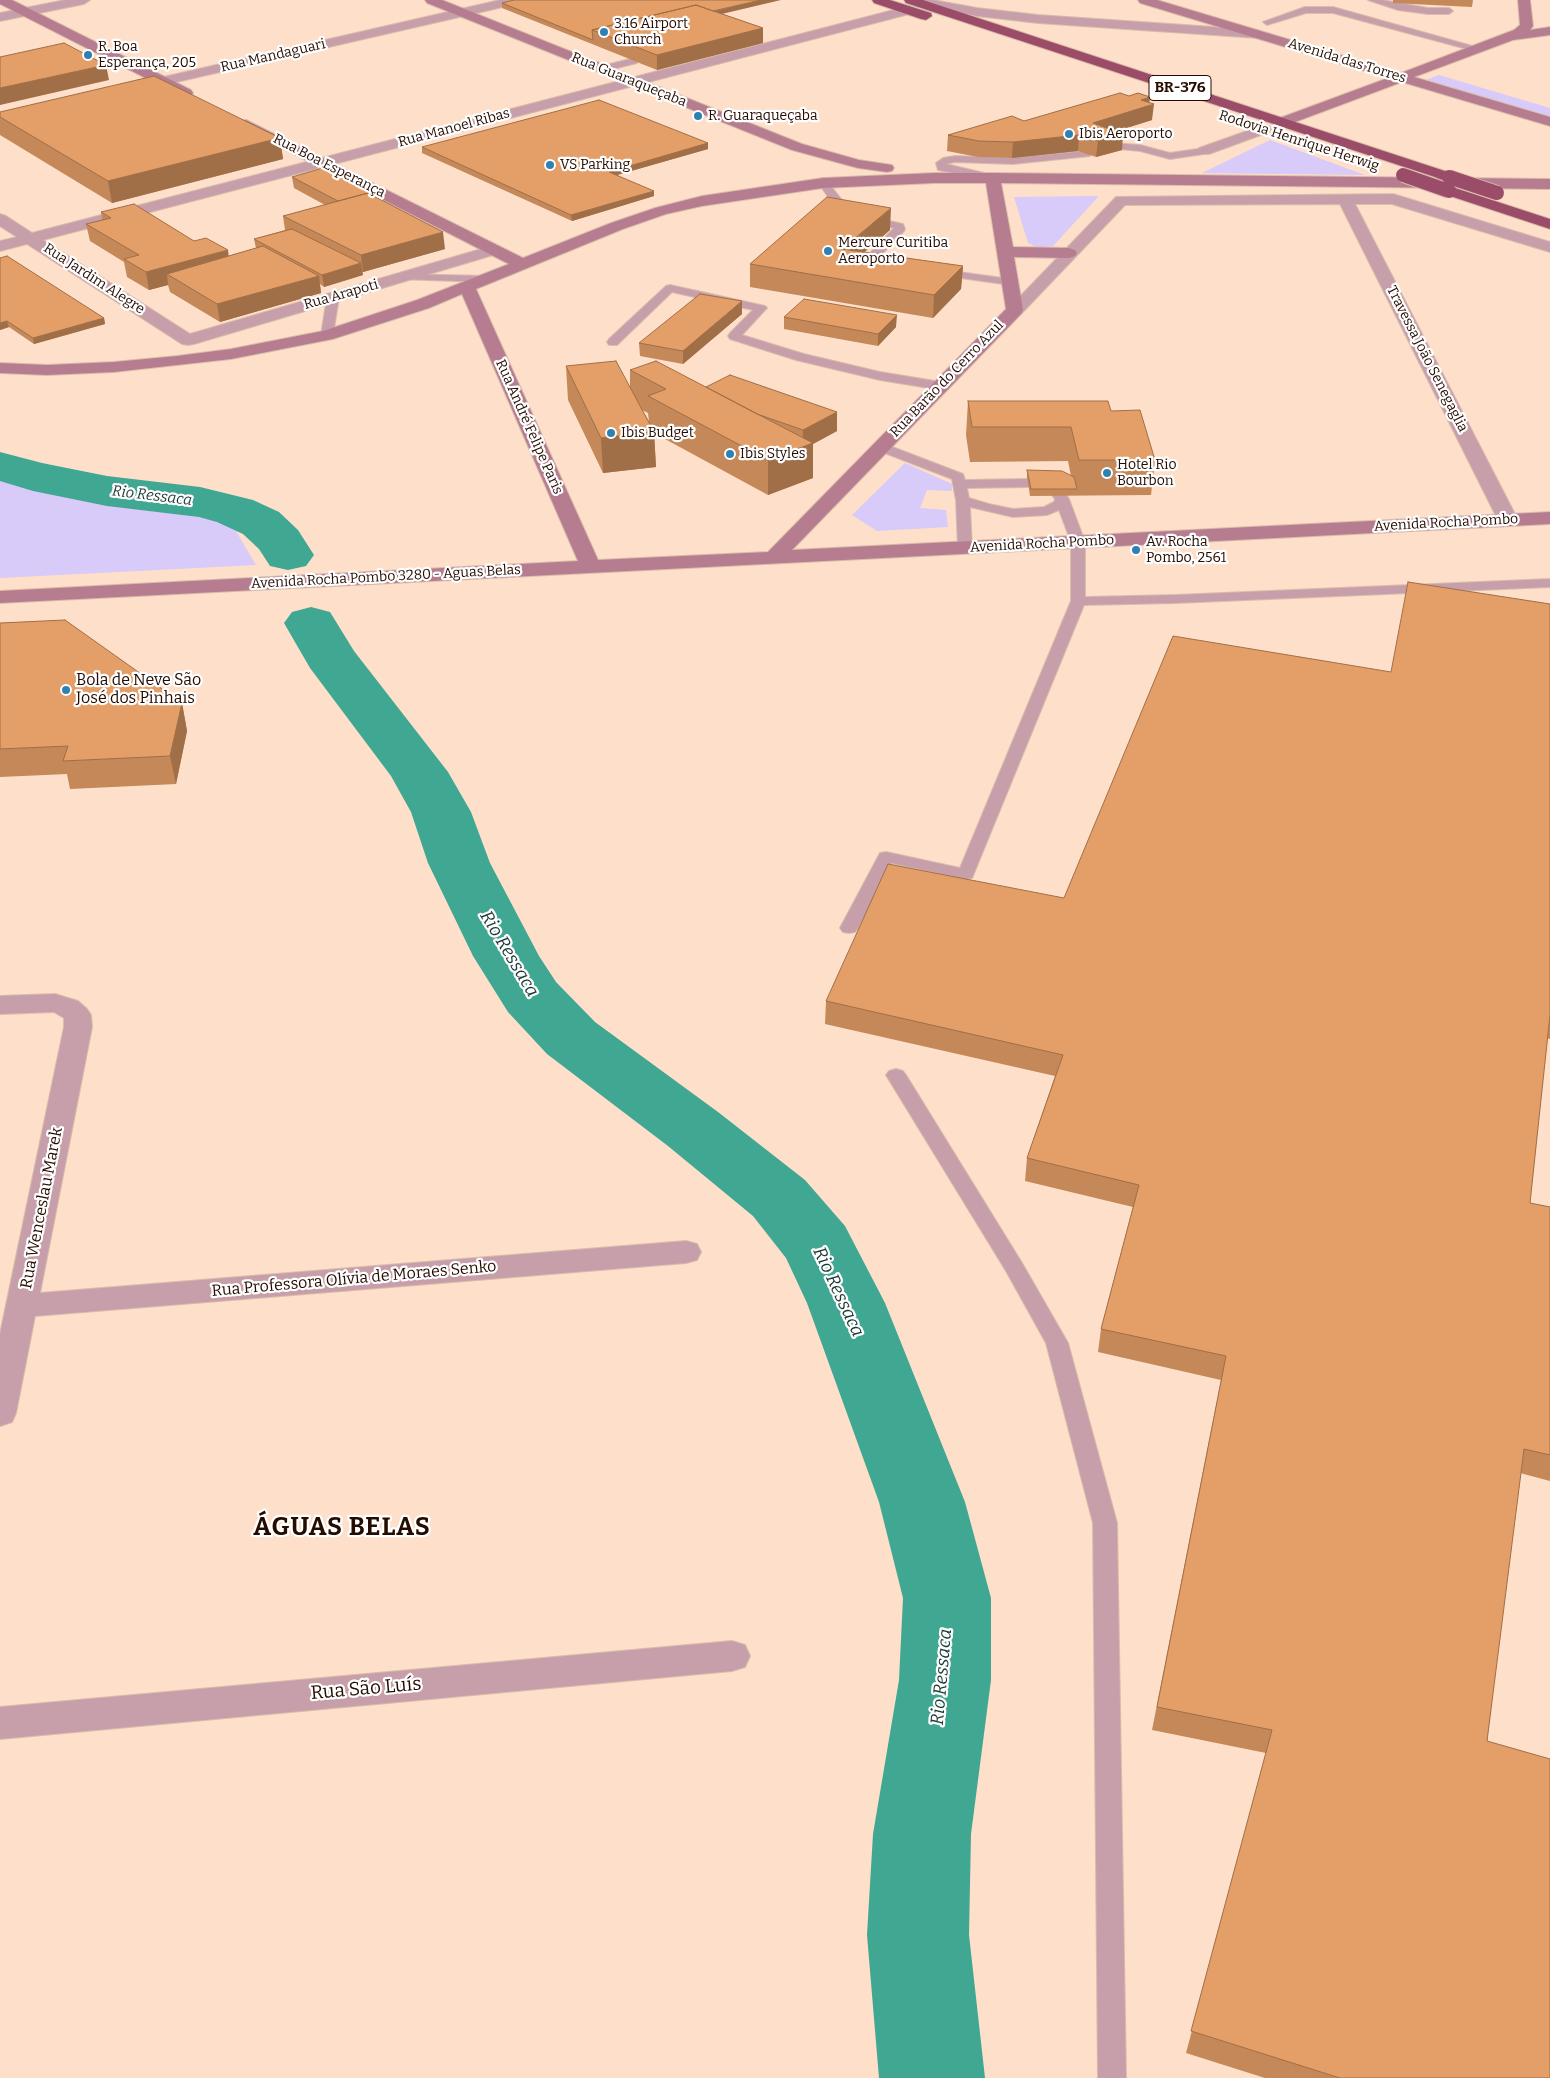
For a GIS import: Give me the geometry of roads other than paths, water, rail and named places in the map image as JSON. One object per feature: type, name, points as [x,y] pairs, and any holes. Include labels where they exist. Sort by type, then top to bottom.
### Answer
[{"type":"highway","name":"Rodovia Henrique Herwig","points":[[878,0],[911,3],[1282,122],[1550,224]]},
{"type":"highway","name":"Rodovia Henrique Herwig","points":[[911,3],[1264,129],[1403,176],[1497,193],[1550,209]]},
{"type":"street","points":[[2,0],[198,99]]},
{"type":"street","points":[[0,17],[84,0]]},
{"type":"street","name":"Rua Guaraqueçaba","points":[[431,0],[768,136],[826,156],[858,164],[893,169],[993,178]]},
{"type":"street","name":"Rua Mandaguari","points":[[124,90],[516,0]]},
{"type":"street","name":"Avenida das Torres","points":[[1144,0],[1550,122]]},
{"type":"street","points":[[1282,122],[1513,36],[1526,28],[1524,0]]},
{"type":"street","points":[[911,3],[1038,20],[1258,34]]},
{"type":"street","name":"Rua Manoel Ribas","points":[[0,246],[633,82],[911,3]]},
{"type":"street","points":[[1526,18],[1550,27]]},
{"type":"street","name":"Avenida das Torres","points":[[1263,20],[1295,30]]},
{"type":"street","points":[[1513,36],[1550,31]]},
{"type":"street","name":"Avenida das Torres","points":[[1407,63],[1445,74]]},
{"type":"street","name":"Rua Boa Esperança","points":[[233,117],[522,264]]},
{"type":"street","points":[[1204,151],[1264,129]]},
{"type":"street","points":[[0,368],[47,370],[114,367],[177,361],[231,354],[327,335],[423,304],[583,239],[661,211],[738,194],[823,183],[934,178],[993,178],[1550,184]]},
{"type":"street","points":[[993,178],[1014,310]]},
{"type":"street","points":[[1345,199],[1393,199],[1550,248]]},
{"type":"street","name":"Rua Barão do Cerro Azul","points":[[773,558],[1121,200],[1345,199]]},
{"type":"street","name":"Travessa João Senegaglia","points":[[1345,199],[1508,520]]},
{"type":"street","name":"Rua Jardim Alegre","points":[[0,219],[188,340]]},
{"type":"street","name":"Rua Arapoti","points":[[188,340],[494,250]]},
{"type":"street","points":[[1005,252],[1069,253]]},
{"type":"street","name":"Rua André Felipe Paris","points":[[467,287],[591,567]]},
{"type":"street","name":"Avenida Rocha Pombo","points":[[773,558],[1550,518]]},
{"type":"street","name":"Avenida Rocha Pombo 3280 - Aguas Belas","points":[[0,597],[773,558]]},
{"type":"street","name":"Rua Wenceslau Marek","points":[[0,1005],[55,1003],[68,1007],[77,1015],[78,1027],[0,1413]]},
{"type":"street","name":"Rua Professora Olívia de Moraes Senko","points":[[22,1306],[686,1252]]},
{"type":"street","name":"Rua São Luís","points":[[0,1723],[732,1656]]},
{"type":"lane","points":[[1372,0],[1398,7],[1428,11],[1449,11]]},
{"type":"lane","points":[[1263,20],[1305,10],[1333,10],[1478,49]]},
{"type":"lane","points":[[601,69],[634,61]]},
{"type":"lane","points":[[1112,146],[1140,148],[1170,156],[1204,151]]},
{"type":"lane","points":[[993,178],[942,168],[941,163],[955,159],[1012,161],[1086,154]]},
{"type":"lane","points":[[823,183],[848,216],[899,226],[900,229],[872,257],[882,265],[899,267]]},
{"type":"lane","points":[[926,271],[1010,282]]},
{"type":"lane","points":[[401,277],[486,279]]},
{"type":"lane","points":[[613,342],[670,288],[762,308],[734,336],[800,357],[863,372],[941,386]]},
{"type":"lane","points":[[327,335],[333,297]]},
{"type":"lane","points":[[882,447],[958,477],[963,500],[965,548]]},
{"type":"lane","points":[[959,484],[1028,483]]},
{"type":"lane","points":[[849,928],[886,857],[966,874],[1078,601],[1078,542],[1060,497],[1059,505],[1047,511],[1013,513],[986,508],[963,500]]},
{"type":"lane","points":[[1078,601],[1550,583]]},
{"type":"lane","points":[[896,1075],[1015,1268],[1057,1343],[1105,1523],[1112,2078]]},
{"type":"waterway","name":"Rio Ressaca","points":[[0,466],[33,476],[107,491],[200,502],[235,511],[261,523],[280,541],[288,555]]},
{"type":"waterway","name":"Rio Ressaca","points":[[311,623],[329,656],[418,772],[441,812],[459,863],[506,956],[532,997],[571,1038],[693,1129],[779,1198],[818,1245],[846,1303],[922,1502],[947,1598],[945,1680],[922,1834],[918,1935],[932,2078]]},
{"type":"place","name":"3.16 Airport Church","points":[[604,32]]},
{"type":"place","name":"R. Boa Esperança, 205","points":[[88,55]]},
{"type":"place","name":"R. Guaraqueçaba","points":[[698,116]]},
{"type":"place","name":"Ibis Aeroporto","points":[[1069,134]]},
{"type":"place","name":"VS Parking","points":[[550,165]]},
{"type":"place","name":"Mercure Curitiba Aeroporto","points":[[828,251]]},
{"type":"place","name":"Ibis Budget","points":[[611,433]]},
{"type":"place","name":"Ibis Styles","points":[[730,454]]},
{"type":"place","name":"Hotel Rio Bourbon","points":[[1107,473]]},
{"type":"place","name":"Av. Rocha Pombo, 2561","points":[[1136,550]]},
{"type":"place","name":"Bola de Neve São José dos Pinhais","points":[[66,690]]},
{"type":"district","name":"ÁGUAS BELAS","points":[[342,1528]]}]
